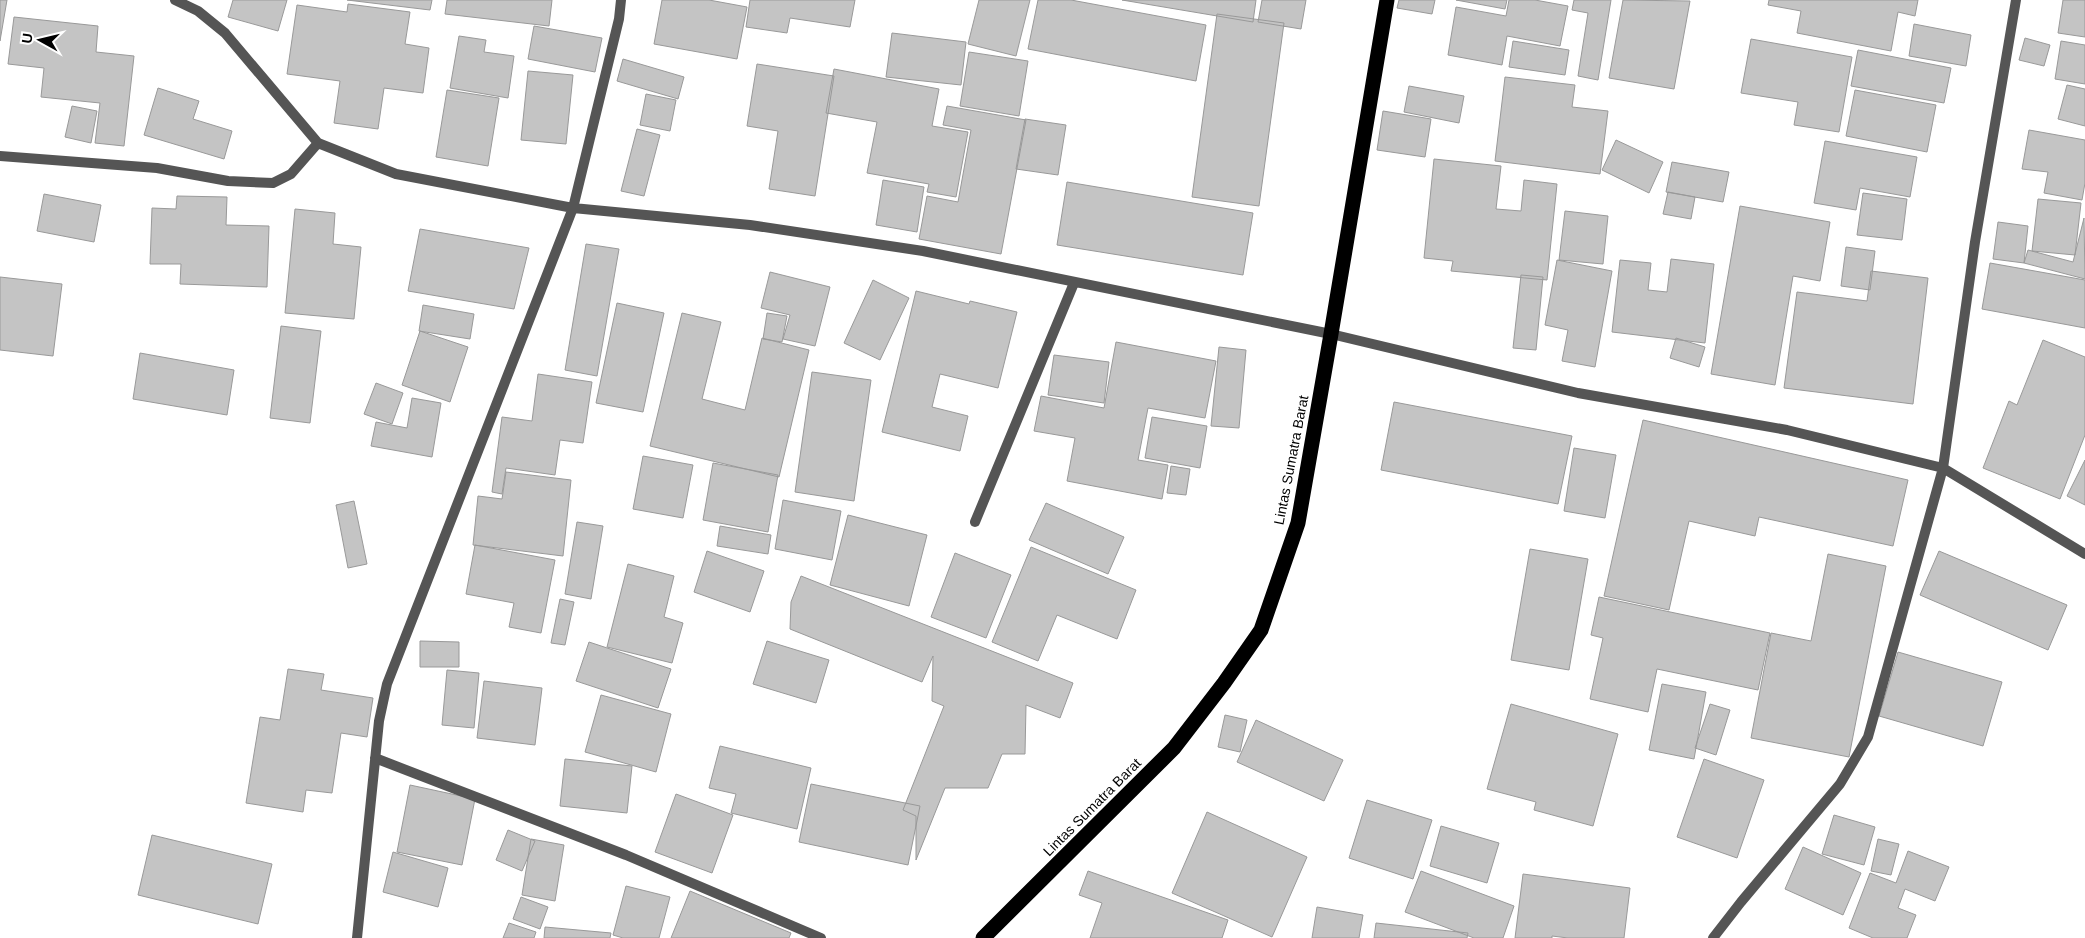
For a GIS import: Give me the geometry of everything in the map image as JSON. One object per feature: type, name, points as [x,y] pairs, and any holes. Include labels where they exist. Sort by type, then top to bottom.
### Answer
[{"type":"highway","name":"Lintas Sumatra Barat","points":[[983,938],[1174,748],[1224,683],[1261,630],[1298,523],[1387,0]]},
{"type":"street","points":[[175,0],[198,11],[225,34],[318,143],[396,174],[573,208],[760,227],[923,251],[1331,334],[1578,393],[1787,430],[1943,468],[2085,554]]},
{"type":"street","points":[[357,938],[379,721],[391,675],[573,208],[619,19],[621,0]]},
{"type":"street","points":[[1713,938],[1840,784],[1868,737],[1943,468],[1975,242],[2016,0]]},
{"type":"street","points":[[0,156],[157,168],[228,181],[273,182],[291,174],[318,143]]},
{"type":"street","points":[[975,522],[1074,283]]},
{"type":"street","points":[[375,758],[626,855],[821,938]]},
{"type":"building","points":[[0,0],[7,0],[0,41]]},
{"type":"building","points":[[233,0],[287,0],[278,31],[228,17]]},
{"type":"building","points":[[347,0],[432,0],[430,10]]},
{"type":"building","points":[[447,0],[552,0],[549,26],[445,14]]},
{"type":"building","points":[[662,0],[709,0],[747,7],[737,59],[654,44]]},
{"type":"building","points":[[750,0],[855,0],[850,27],[790,18],[787,33],[746,27]]},
{"type":"building","points":[[979,0],[1030,0],[1016,56],[968,44]]},
{"type":"building","points":[[1038,0],[1071,0],[1206,25],[1196,81],[1028,49]]},
{"type":"building","points":[[1122,0],[1256,0],[1253,22]]},
{"type":"building","points":[[1262,0],[1306,0],[1301,29],[1258,22]]},
{"type":"building","points":[[1399,0],[1435,0],[1432,14],[1397,8]]},
{"type":"building","points":[[1456,0],[1507,0],[1505,9]]},
{"type":"building","points":[[1509,0],[1535,0],[1568,6],[1560,46],[1507,36],[1502,65],[1448,55],[1456,7],[1506,16]]},
{"type":"building","points":[[1574,0],[1611,0],[1598,80],[1578,76],[1588,13],[1572,10]]},
{"type":"building","points":[[1623,0],[1690,1],[1674,89],[1609,78]]},
{"type":"building","points":[[1769,0],[1918,0],[1915,16],[1898,12],[1891,51],[1797,33],[1801,11],[1768,5]]},
{"type":"building","points":[[2063,0],[2085,0],[2085,37],[2058,33]]},
{"type":"building","points":[[348,4],[410,12],[405,44],[429,48],[423,93],[384,88],[378,129],[334,123],[340,81],[287,74],[297,5],[347,12]]},
{"type":"building","points":[[1217,14],[1284,23],[1259,206],[1192,197]]},
{"type":"building","points":[[14,17],[98,26],[96,52],[134,56],[124,146],[95,143],[100,103],[41,97],[44,68],[8,64]]},
{"type":"building","points":[[1914,24],[1971,35],[1966,66],[1909,56]]},
{"type":"building","points":[[534,26],[602,38],[595,72],[528,59]]},
{"type":"building","points":[[892,33],[966,42],[961,85],[886,77]]},
{"type":"building","points":[[459,36],[486,40],[484,52],[514,56],[508,98],[450,88]]},
{"type":"building","points":[[2025,38],[2050,45],[2044,66],[2019,60]]},
{"type":"building","points":[[1751,39],[1852,57],[1839,132],[1794,125],[1798,102],[1741,93]]},
{"type":"building","points":[[1513,41],[1569,50],[1565,75],[1509,67]]},
{"type":"building","points":[[2061,41],[2085,45],[2085,84],[2055,79]]},
{"type":"building","points":[[1858,50],[1951,68],[1944,103],[1851,86]]},
{"type":"building","points":[[969,52],[1028,61],[1019,116],[960,106]]},
{"type":"building","points":[[623,59],[684,77],[678,99],[617,81]]},
{"type":"building","points":[[757,64],[834,76],[815,196],[769,189],[778,131],[747,126]]},
{"type":"building","points":[[834,69],[939,89],[932,126],[968,132],[956,197],[927,192],[929,184],[867,173],[877,122],[826,113]]},
{"type":"building","points":[[528,71],[573,75],[566,144],[521,140]]},
{"type":"building","points":[[1505,77],[1575,85],[1572,107],[1608,111],[1600,174],[1495,161]]},
{"type":"building","points":[[2067,85],[2085,89],[2085,126],[2058,119]]},
{"type":"building","points":[[1409,86],[1464,96],[1459,123],[1404,112]]},
{"type":"building","points":[[158,88],[199,101],[193,119],[232,131],[224,159],[144,135]]},
{"type":"building","points":[[447,90],[499,98],[488,166],[436,157]]},
{"type":"building","points":[[1855,90],[1936,105],[1927,152],[1846,136]]},
{"type":"building","points":[[646,94],[676,100],[670,131],[640,125]]},
{"type":"building","points":[[72,106],[97,111],[91,143],[65,137]]},
{"type":"building","points":[[947,106],[1026,120],[1001,254],[919,239],[927,196],[958,202],[971,130],[943,125]]},
{"type":"building","points":[[1383,111],[1431,119],[1425,157],[1377,150]]},
{"type":"building","points":[[1025,119],[1066,125],[1058,175],[1016,169]]},
{"type":"building","points":[[637,129],[660,135],[644,196],[621,191]]},
{"type":"building","points":[[2029,130],[2085,140],[2085,183],[2082,200],[2044,193],[2048,172],[2022,169]]},
{"type":"building","points":[[1616,140],[1663,162],[1649,193],[1602,170]]},
{"type":"building","points":[[1825,141],[1917,157],[1910,197],[1860,188],[1856,210],[1814,203]]},
{"type":"building","points":[[1434,159],[1501,166],[1496,209],[1521,211],[1524,180],[1557,184],[1547,280],[1451,271],[1453,261],[1424,258]]},
{"type":"building","points":[[1672,162],[1729,172],[1723,202],[1666,192]]},
{"type":"building","points":[[883,180],[924,187],[917,232],[876,225]]},
{"type":"building","points":[[1067,182],[1253,213],[1243,275],[1057,245]]},
{"type":"building","points":[[1668,192],[1695,197],[1691,219],[1663,214]]},
{"type":"building","points":[[1863,193],[1907,199],[1902,240],[1857,235]]},
{"type":"building","points":[[44,194],[101,205],[94,242],[37,231]]},
{"type":"building","points":[[177,196],[227,197],[226,225],[269,226],[267,287],[180,284],[181,264],[150,264],[152,208],[176,209]]},
{"type":"building","points":[[2038,199],[2081,203],[2075,255],[2032,251]]},
{"type":"building","points":[[1740,206],[1830,222],[1820,281],[1793,276],[1775,385],[1711,374]]},
{"type":"building","points":[[295,209],[335,213],[333,244],[361,247],[354,319],[285,313]]},
{"type":"building","points":[[1565,211],[1608,216],[1603,264],[1559,260]]},
{"type":"building","points":[[2084,218],[2085,279],[2024,263],[2028,250],[2073,262]]},
{"type":"building","points":[[1998,222],[2028,226],[2024,263],[1993,259]]},
{"type":"building","points":[[420,229],[529,248],[514,309],[408,291]]},
{"type":"building","points":[[586,244],[619,249],[597,376],[565,370]]},
{"type":"building","points":[[1846,247],[1875,251],[1870,290],[1841,286]]},
{"type":"building","points":[[1671,259],[1714,264],[1705,343],[1612,332],[1620,260],[1651,263],[1648,290],[1667,292]]},
{"type":"building","points":[[1557,260],[1612,271],[1595,367],[1562,361],[1568,330],[1545,325]]},
{"type":"building","points":[[1990,263],[2085,280],[2085,328],[1982,309]]},
{"type":"building","points":[[1871,271],[1928,278],[1913,404],[1784,388],[1797,292],[1867,301]]},
{"type":"building","points":[[770,272],[830,287],[815,346],[783,339],[790,315],[761,308]]},
{"type":"building","points":[[1521,275],[1543,277],[1536,350],[1513,348]]},
{"type":"building","points":[[0,277],[62,284],[53,356],[0,350]]},
{"type":"building","points":[[873,280],[909,298],[880,360],[844,343]]},
{"type":"building","points":[[916,291],[969,304],[970,301],[1017,312],[998,388],[940,374],[932,407],[968,416],[960,451],[882,432]]},
{"type":"building","points":[[617,303],[664,313],[643,412],[596,403]]},
{"type":"building","points":[[423,305],[474,314],[470,339],[419,331]]},
{"type":"building","points":[[682,313],[721,322],[702,399],[745,410],[762,338],[809,350],[779,477],[650,446]]},
{"type":"building","points":[[767,313],[787,316],[782,342],[763,339]]},
{"type":"building","points":[[281,326],[321,331],[310,423],[270,418]]},
{"type":"building","points":[[420,331],[468,347],[450,402],[402,385]]},
{"type":"building","points":[[1676,338],[1705,347],[1699,367],[1670,358]]},
{"type":"building","points":[[2043,340],[2085,357],[2085,435],[2060,499],[1983,468],[2009,401],[2017,405]]},
{"type":"building","points":[[1116,342],[1216,361],[1205,418],[1148,408],[1138,460],[1168,465],[1162,499],[1067,481],[1075,438],[1034,431],[1041,396],[1104,408]]},
{"type":"building","points":[[1219,347],[1246,350],[1239,428],[1211,426]]},
{"type":"building","points":[[140,353],[234,370],[227,415],[133,399]]},
{"type":"building","points":[[1054,355],[1109,362],[1104,403],[1048,395]]},
{"type":"building","points":[[812,372],[871,380],[854,501],[795,492]]},
{"type":"building","points":[[538,374],[592,382],[583,443],[560,440],[555,475],[506,468],[502,494],[492,492],[502,417],[532,421]]},
{"type":"building","points":[[376,383],[403,393],[392,424],[364,414]]},
{"type":"building","points":[[412,398],[441,403],[432,457],[371,446],[376,422],[407,428]]},
{"type":"building","points":[[1394,402],[1572,436],[1558,504],[1381,470]]},
{"type":"building","points":[[1152,417],[1207,426],[1200,468],[1145,458]]},
{"type":"building","points":[[1643,420],[1908,480],[1893,546],[1759,517],[1755,536],[1689,521],[1669,610],[1604,596]]},
{"type":"building","points":[[1574,448],[1616,455],[1605,518],[1564,511]]},
{"type":"building","points":[[643,456],[693,465],[683,518],[633,509]]},
{"type":"building","points":[[2085,460],[2085,505],[2067,496]]},
{"type":"building","points":[[713,463],[778,475],[768,532],[703,520]]},
{"type":"building","points":[[1171,466],[1190,469],[1186,495],[1167,493]]},
{"type":"building","points":[[506,472],[571,480],[563,556],[473,545],[478,496],[502,499]]},
{"type":"building","points":[[783,500],[841,511],[832,560],[775,549]]},
{"type":"building","points":[[354,501],[367,564],[348,568],[336,505]]},
{"type":"building","points":[[1046,503],[1124,537],[1108,574],[1029,540]]},
{"type":"building","points":[[848,515],[927,535],[909,606],[830,585]]},
{"type":"building","points":[[577,522],[603,526],[591,599],[565,594]]},
{"type":"building","points":[[720,526],[771,535],[768,554],[717,546]]},
{"type":"building","points":[[475,545],[555,560],[541,633],[509,627],[514,603],[466,594]]},
{"type":"building","points":[[1031,547],[1136,590],[1117,639],[1057,615],[1038,661],[992,642]]},
{"type":"building","points":[[1530,549],[1588,559],[1569,670],[1511,660]]},
{"type":"building","points":[[707,551],[764,571],[750,612],[694,592]]},
{"type":"building","points":[[1939,551],[2067,605],[2048,650],[1920,595]]},
{"type":"building","points":[[955,553],[1011,575],[986,638],[931,617]]},
{"type":"building","points":[[1828,554],[1886,566],[1849,757],[1751,738],[1771,633],[1811,641]]},
{"type":"building","points":[[628,564],[674,576],[664,617],[683,623],[672,663],[607,647]]},
{"type":"building","points":[[801,576],[1073,683],[1060,718],[1026,705],[1025,754],[1002,754],[988,788],[945,788],[916,860],[916,816],[903,810],[944,706],[932,701],[933,656],[922,682],[790,629],[791,602]]},
{"type":"building","points":[[1599,597],[1770,633],[1758,690],[1657,669],[1648,712],[1590,699],[1603,638],[1591,635]]},
{"type":"building","points":[[560,599],[574,602],[565,645],[551,643]]},
{"type":"building","points":[[420,641],[459,642],[459,667],[420,667]]},
{"type":"building","points":[[767,641],[829,660],[816,703],[753,684]]},
{"type":"building","points":[[589,642],[671,669],[658,708],[576,681]]},
{"type":"building","points":[[1898,652],[2002,682],[1983,746],[1879,716]]},
{"type":"building","points":[[288,669],[324,674],[321,690],[373,698],[367,737],[341,733],[332,793],[306,790],[303,812],[246,803],[260,717],[280,720]]},
{"type":"building","points":[[447,670],[479,673],[474,728],[442,725]]},
{"type":"building","points":[[484,681],[542,688],[535,745],[477,738]]},
{"type":"building","points":[[1662,684],[1706,692],[1694,759],[1649,750]]},
{"type":"building","points":[[601,695],[671,714],[656,772],[585,752]]},
{"type":"building","points":[[1511,704],[1618,734],[1593,826],[1534,810],[1536,802],[1487,789]]},
{"type":"building","points":[[1710,704],[1730,710],[1716,755],[1695,748]]},
{"type":"building","points":[[1225,715],[1247,720],[1240,752],[1218,747]]},
{"type":"building","points":[[1256,720],[1343,760],[1324,801],[1237,762]]},
{"type":"building","points":[[720,746],[811,768],[797,829],[731,813],[736,794],[709,788]]},
{"type":"building","points":[[565,759],[632,766],[627,813],[560,806]]},
{"type":"building","points":[[1704,759],[1764,780],[1737,858],[1677,837]]},
{"type":"building","points":[[811,784],[920,806],[908,865],[799,842]]},
{"type":"building","points":[[410,785],[475,799],[462,865],[397,852]]},
{"type":"building","points":[[676,794],[733,815],[712,873],[655,852]]},
{"type":"building","points":[[1367,800],[1432,820],[1413,879],[1349,858]]},
{"type":"building","points":[[1207,812],[1307,857],[1272,937],[1172,893]]},
{"type":"building","points":[[1834,815],[1875,827],[1864,865],[1822,854]]},
{"type":"building","points":[[1441,826],[1499,843],[1487,883],[1430,866]]},
{"type":"building","points":[[508,830],[535,841],[522,871],[496,860]]},
{"type":"building","points":[[152,835],[272,864],[258,924],[138,895]]},
{"type":"building","points":[[531,839],[564,845],[555,901],[522,895]]},
{"type":"building","points":[[1878,839],[1899,844],[1891,875],[1871,871]]},
{"type":"building","points":[[1803,847],[1861,873],[1843,915],[1785,889]]},
{"type":"building","points":[[1908,851],[1949,867],[1935,901],[1905,889],[1898,908],[1916,915],[1907,938],[1873,938],[1849,928],[1870,873],[1896,883]]},
{"type":"building","points":[[393,852],[448,868],[438,907],[383,892]]},
{"type":"building","points":[[1088,871],[1228,920],[1222,938],[1090,938],[1102,903],[1079,895]]},
{"type":"building","points":[[1421,871],[1514,906],[1503,938],[1474,938],[1405,912]]},
{"type":"building","points":[[1523,874],[1630,888],[1624,938],[1568,938],[1552,936],[1552,938],[1515,938]]},
{"type":"building","points":[[626,886],[670,897],[659,938],[623,938],[613,935]]},
{"type":"building","points":[[690,891],[791,933],[789,938],[671,938]]},
{"type":"building","points":[[521,897],[548,907],[540,929],[513,919]]},
{"type":"building","points":[[1317,907],[1363,915],[1359,938],[1312,938]]},
{"type":"building","points":[[509,923],[536,932],[534,938],[503,938]]},
{"type":"building","points":[[1376,923],[1468,933],[1467,938],[1374,938]]},
{"type":"building","points":[[545,927],[611,933],[610,938],[544,938]]}]
